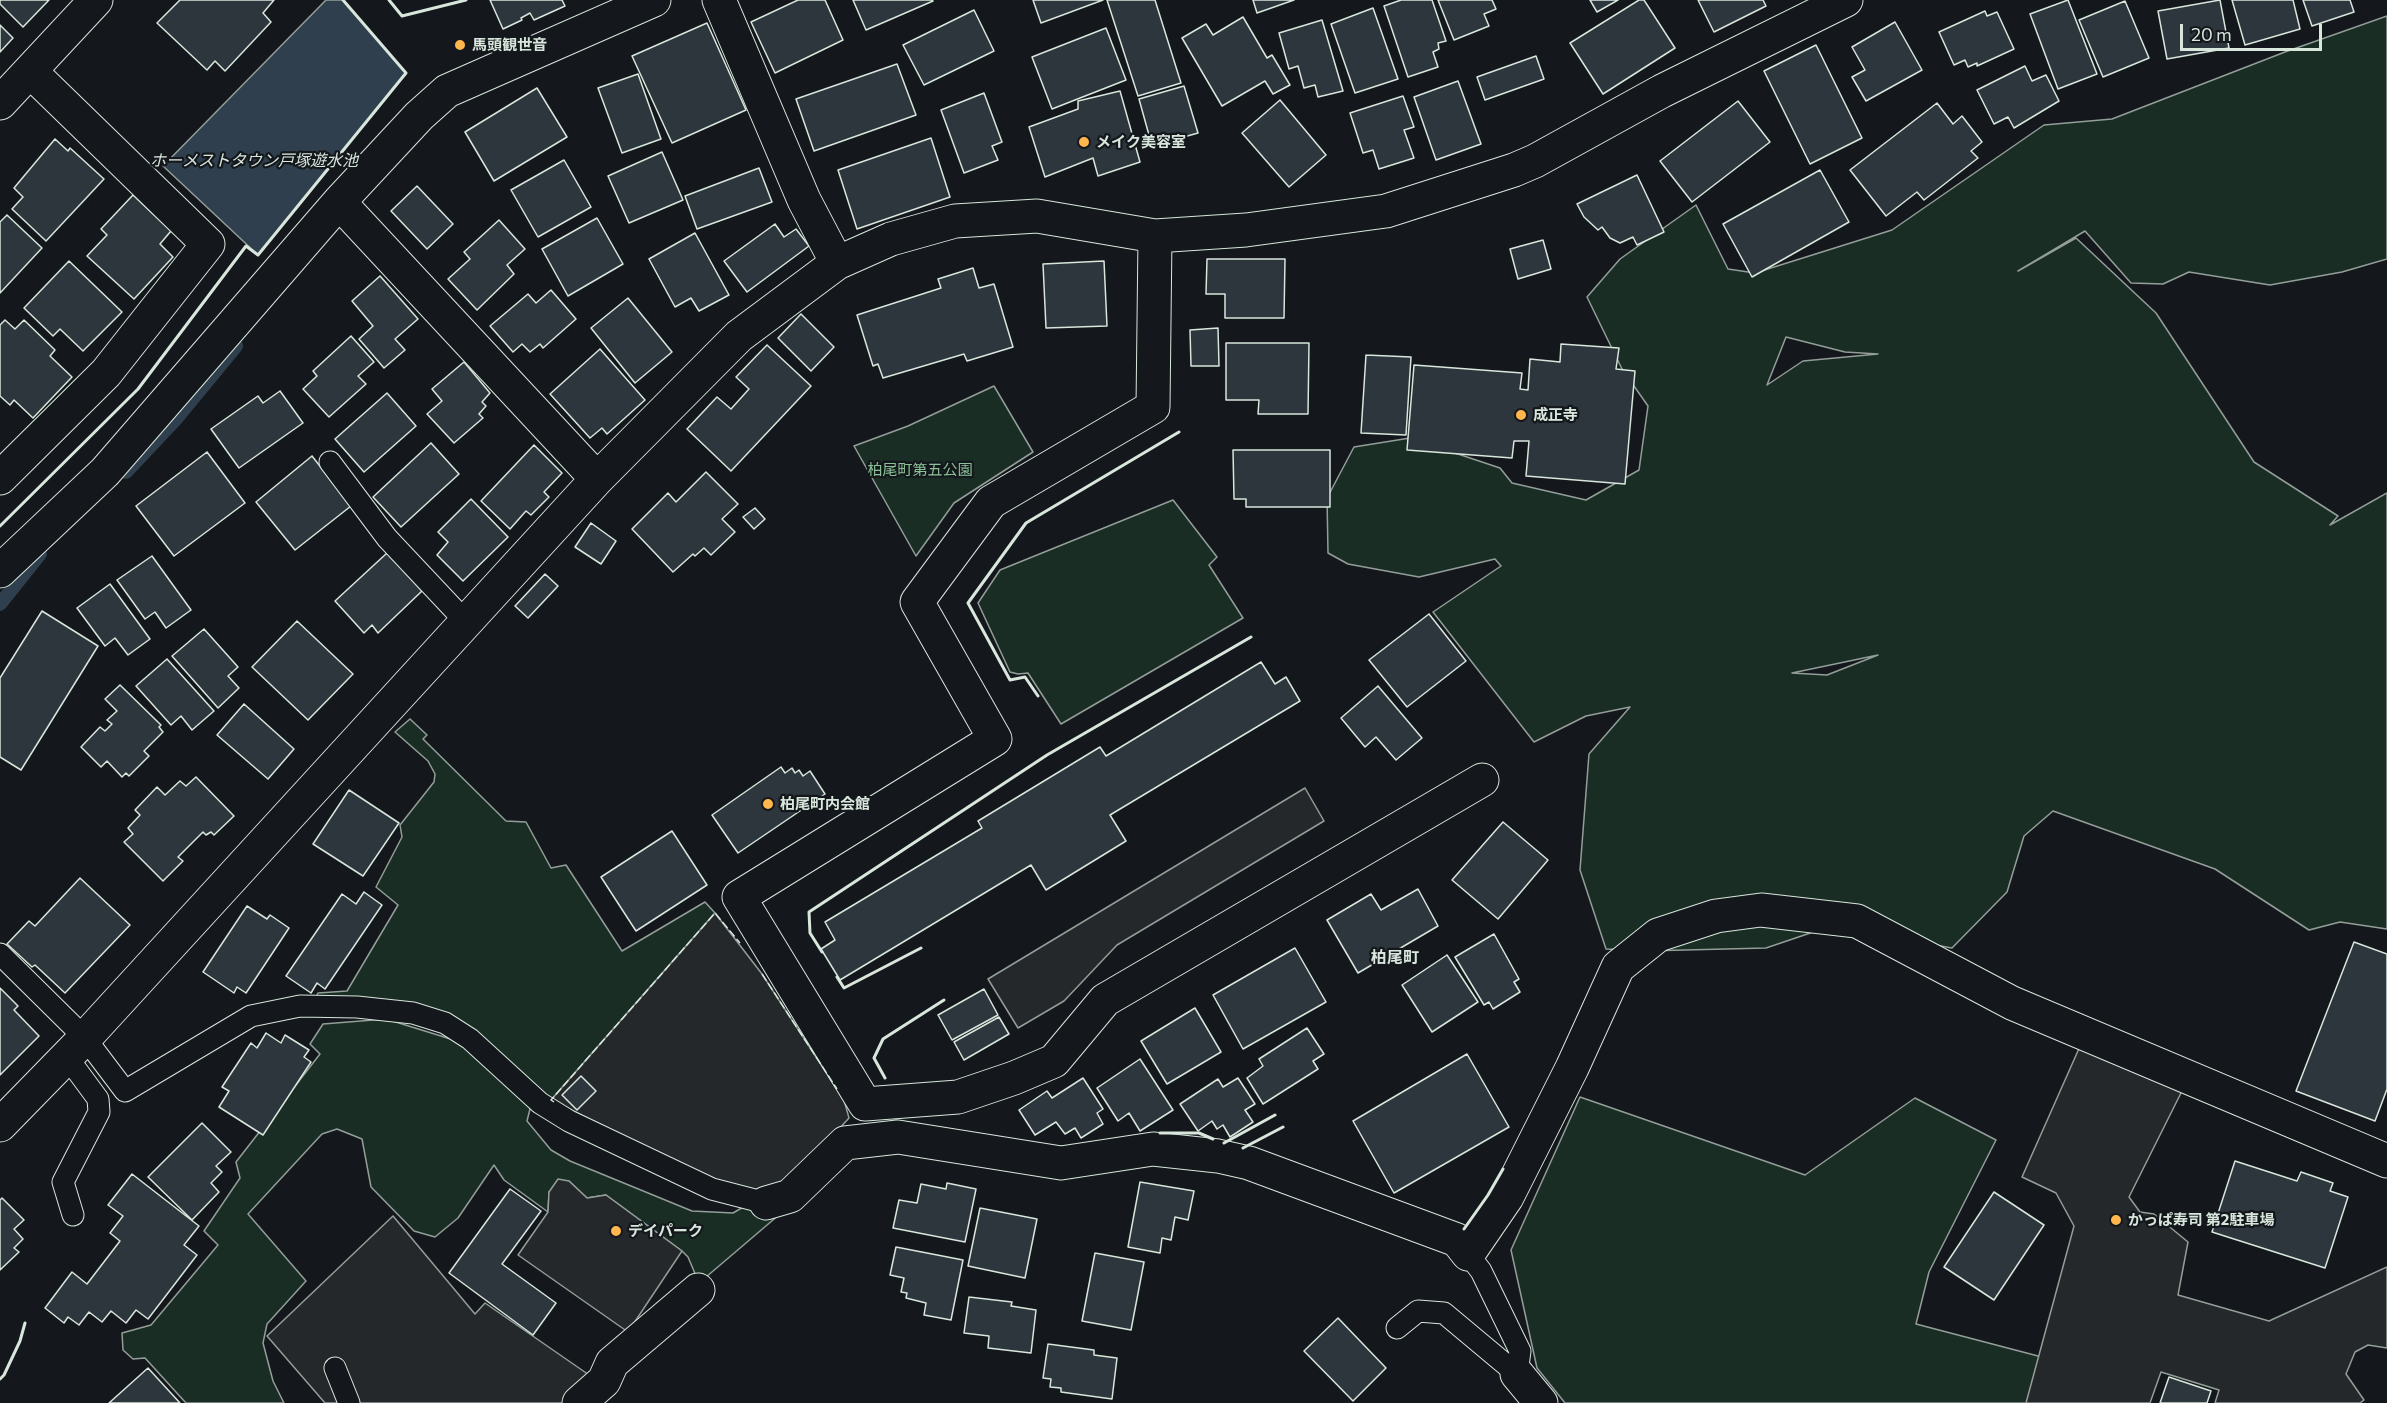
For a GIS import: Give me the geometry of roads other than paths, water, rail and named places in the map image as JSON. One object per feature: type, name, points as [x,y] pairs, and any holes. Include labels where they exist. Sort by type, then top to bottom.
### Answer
[{"type":"street","points":[[0,103],[96,0]]},
{"type":"street","points":[[0,571],[105,472],[339,202],[419,116],[447,91],[654,0]]},
{"type":"street","points":[[719,0],[804,200],[837,263]]},
{"type":"street","points":[[0,1125],[76,1048],[597,479],[739,336],[837,263],[891,239],[955,221],[1037,216],[1155,236],[1246,230],[1386,211],[1514,170],[1535,161],[1662,91],[1845,0]]},
{"type":"street","points":[[0,478],[106,373],[208,244],[30,71]]},
{"type":"street","points":[[339,202],[597,479]]},
{"type":"street","points":[[865,1104],[739,897],[995,739],[917,602],[991,502],[1153,407],[1155,236]]},
{"type":"street","points":[[865,1104],[958,1097],[1014,1078],[1054,1061],[1105,1000],[1482,780]]},
{"type":"street","points":[[845,1143],[898,1137],[1061,1163],[1153,1149],[1218,1156],[1249,1163],[1457,1240],[1468,1254],[1507,1197],[1572,1068],[1618,967],[1658,935],[1716,916],[1761,910],[1857,921],[2012,1004],[2387,1161]]},
{"type":"street","points":[[766,1203],[790,1196],[845,1143],[851,1124],[865,1104]]},
{"type":"street","points":[[579,1403],[604,1381],[612,1363],[698,1290]]},
{"type":"street","points":[[1517,1374],[1541,1403]]},
{"type":"lane","points":[[330,462],[387,538],[466,622]]},
{"type":"lane","points":[[0,954],[76,1048],[125,1091],[251,1016],[300,1006],[357,1007],[413,1013],[445,1023],[470,1039],[540,1103],[569,1121],[712,1189],[766,1203]]},
{"type":"lane","points":[[73,1215],[63,1182],[99,1112],[98,1100],[76,1048]]},
{"type":"lane","points":[[1468,1254],[1480,1271],[1520,1351],[1517,1374]]},
{"type":"lane","points":[[1397,1328],[1418,1311],[1444,1313],[1517,1374]]},
{"type":"lane","points":[[335,1368],[349,1403]]},
{"type":"water","name":"ホーメストタウン戸塚遊水池","points":[[326,0],[343,0],[406,73],[258,255],[163,166]]},
{"type":"waterway","points":[[126,472],[175,420],[236,346]]},
{"type":"waterway","points":[[0,604],[40,554]]},
{"type":"place","name":"馬頭観世音","points":[[460,45]]},
{"type":"place","name":"メイク美容室","points":[[1084,142]]},
{"type":"place","name":"成正寺","points":[[1521,415]]},
{"type":"place","name":"柏尾町内会館","points":[[768,804]]},
{"type":"place","name":"かっぱ寿司 第2駐車場","points":[[2116,1220]]},
{"type":"place","name":"デイパーク","points":[[616,1231]]},
{"type":"district","name":"柏尾町","points":[[1395,958]]},
{"type":"park label","name":"柏尾町第五公園","points":[[920,470]]}]
